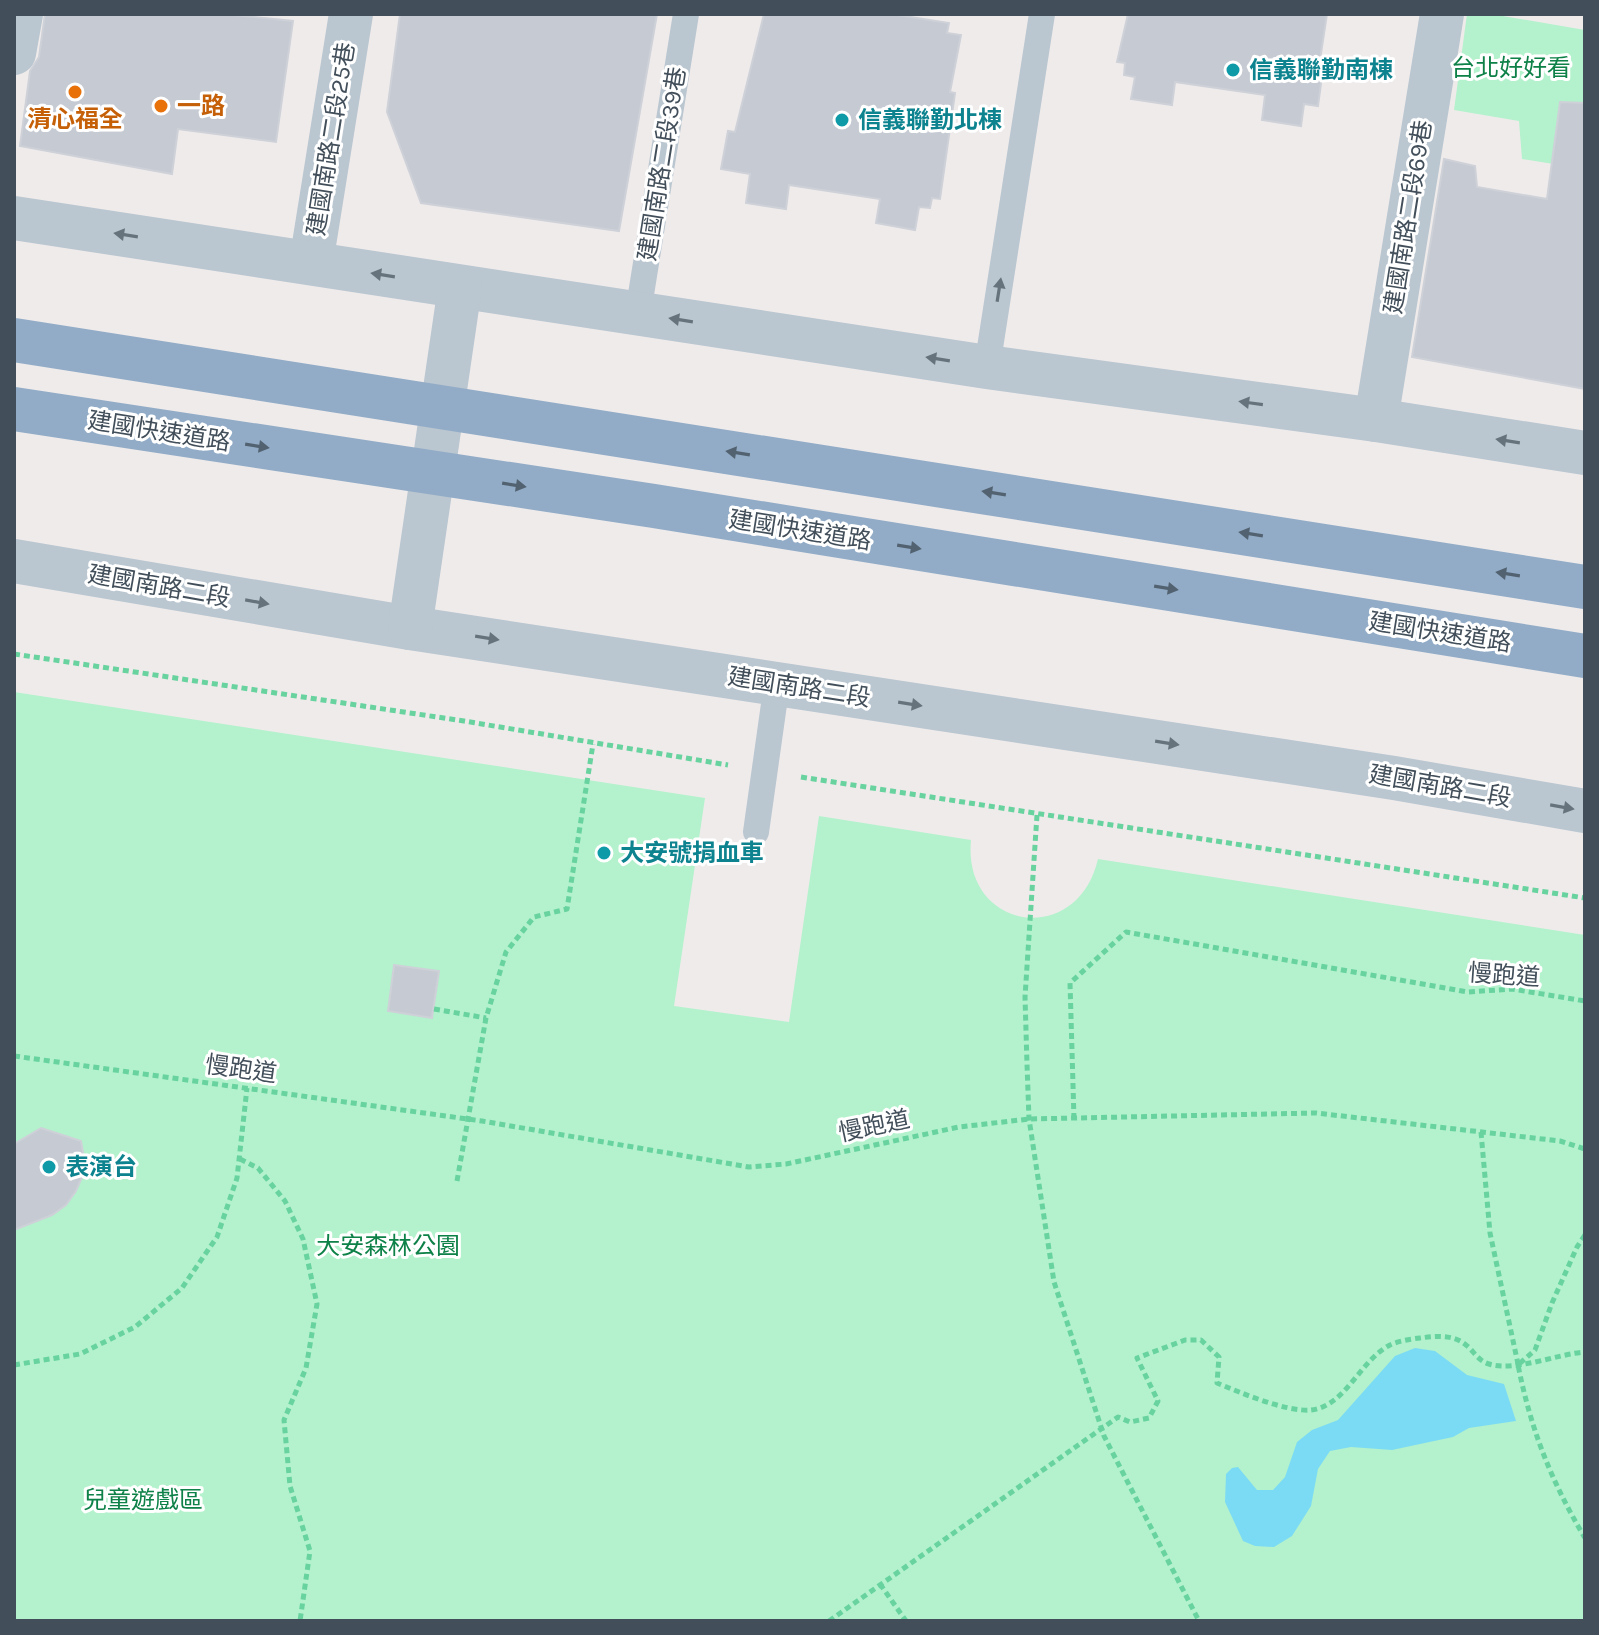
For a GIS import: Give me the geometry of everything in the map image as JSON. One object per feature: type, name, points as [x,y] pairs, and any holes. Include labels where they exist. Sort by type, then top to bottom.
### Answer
[{"type":"highway","points":[[14,340],[1585,587]]},
{"type":"highway","name":"建國快速道路","points":[[14,409],[654,506],[1585,656]]},
{"type":"street","points":[[14,53],[21,14]]},
{"type":"street","name":"建國南路二段25巷","points":[[311,263],[351,14]]},
{"type":"street","name":"建國南路二段69巷","points":[[1376,420],[1442,14]]},
{"type":"street","points":[[14,218],[987,367],[1376,420],[1585,453]]},
{"type":"street","points":[[410,628],[460,287]]},
{"type":"street","name":"建國南路二段","points":[[14,561],[410,628],[1394,778],[1585,811]]},
{"type":"lane","name":"建國南路二段39巷","points":[[638,313],[686,14]]},
{"type":"lane","points":[[987,367],[1042,14]]},
{"type":"lane","points":[[756,832],[777,683]]},
{"type":"path","points":[[457,1181],[486,1018],[506,952],[534,917],[567,909],[593,744]]},
{"type":"path","points":[[1037,815],[1025,997],[1029,1119],[1054,1282],[1101,1429],[1199,1621]]},
{"type":"path","name":"慢跑道","points":[[14,1056],[466,1119],[749,1167],[786,1164],[959,1127],[1029,1119],[1074,1119],[1070,983],[1126,932],[1468,992],[1512,989],[1585,1001]]},
{"type":"path","points":[[434,1009],[486,1018]]},
{"type":"path","points":[[14,1365],[80,1354],[135,1327],[182,1288],[217,1237],[237,1178],[247,1088]]},
{"type":"path","points":[[1074,1119],[1316,1113],[1560,1141],[1585,1149]]},
{"type":"path","points":[[1481,1132],[1490,1233],[1528,1414],[1558,1493],[1585,1538]]},
{"type":"path","points":[[240,1159],[258,1168],[285,1201],[303,1239],[317,1304],[306,1368],[284,1420],[290,1486],[310,1551],[300,1621]]},
{"type":"path","points":[[1518,1365],[1535,1350],[1552,1303],[1585,1235]]},
{"type":"path","points":[[829,1621],[1118,1417],[1130,1422],[1149,1418],[1158,1401],[1137,1358],[1185,1340],[1201,1340],[1219,1357],[1217,1383],[1286,1407],[1312,1410],[1333,1401],[1390,1345],[1419,1338],[1452,1336],[1466,1344],[1478,1359],[1490,1365],[1518,1365],[1585,1352]]},
{"type":"path","points":[[880,1584],[906,1621]]},
{"type":"green space","name":"台北好好看","points":[[1467,14],[1491,14],[1585,30],[1585,169],[1522,159],[1519,121],[1454,110]]},
{"type":"green space","name":"大安森林公園","points":[[14,692],[705,798],[674,1006],[789,1022],[819,816],[971,840],[973,870],[984,894],[1002,909],[1023,917],[1046,916],[1068,907],[1086,888],[1098,859],[1585,935],[1585,1621],[14,1621]]},
{"type":"water","points":[[1415,1348],[1435,1351],[1467,1375],[1504,1384],[1516,1421],[1469,1428],[1453,1437],[1392,1450],[1351,1447],[1330,1451],[1318,1469],[1311,1506],[1292,1536],[1274,1547],[1255,1546],[1243,1541],[1225,1502],[1226,1474],[1238,1467],[1257,1490],[1273,1490],[1285,1477],[1297,1442],[1312,1430],[1338,1420],[1395,1356]]},
{"type":"building","points":[[45,14],[224,14],[293,21],[276,142],[178,129],[172,174],[20,146],[30,71],[39,57]]},
{"type":"building","points":[[400,14],[657,14],[619,231],[421,203],[387,112]]},
{"type":"building","name":"信義聯勤北棟","points":[[764,14],[892,14],[949,23],[947,33],[961,35],[950,92],[955,93],[940,199],[932,198],[930,208],[919,207],[915,230],[876,223],[880,199],[789,185],[786,209],[746,203],[750,174],[721,169],[728,131],[735,132]]},
{"type":"building","name":"信義聯勤南棟","points":[[1128,14],[1327,14],[1320,60],[1324,61],[1318,106],[1304,104],[1301,126],[1262,120],[1265,95],[1175,82],[1172,105],[1131,99],[1135,77],[1124,75],[1125,63],[1117,62]]},
{"type":"building","points":[[1560,102],[1585,103],[1585,389],[1412,357],[1444,159],[1475,166],[1477,187],[1547,199]]},
{"type":"building","points":[[394,965],[439,971],[432,1018],[388,1011]]},
{"type":"building","name":"表演台","points":[[41,1128],[81,1141],[83,1175],[66,1205],[52,1215],[14,1230],[14,1144]]},
{"type":"place","name":"信義聯勤南棟","points":[[1233,70]]},
{"type":"place","name":"清心福全","points":[[75,92]]},
{"type":"place","name":"一路","points":[[161,106]]},
{"type":"place","name":"信義聯勤北棟","points":[[842,120]]},
{"type":"place","name":"大安號捐血車","points":[[604,853]]},
{"type":"place","name":"表演台","points":[[49,1167]]},
{"type":"park label","name":"兒童遊戲區","points":[[143,1500]]}]
